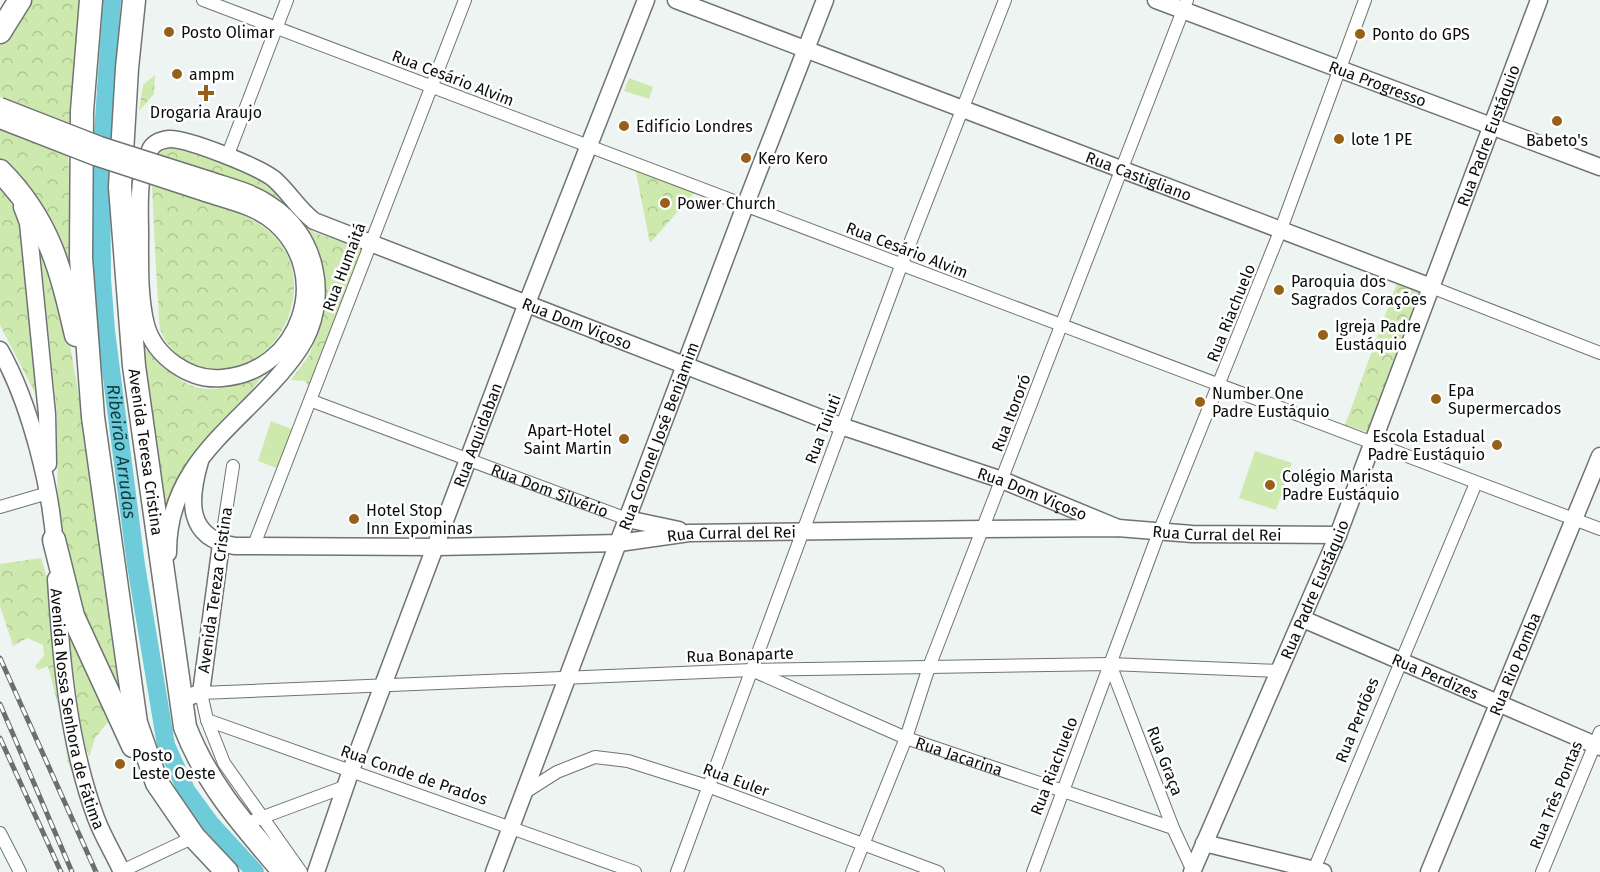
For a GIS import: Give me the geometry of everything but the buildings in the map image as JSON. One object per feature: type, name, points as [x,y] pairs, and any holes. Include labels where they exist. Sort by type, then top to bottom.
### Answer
[{"type":"highway","points":[[0,32],[20,0]]},
{"type":"highway","points":[[91,0],[82,111],[81,258],[93,417],[136,723],[155,780]]},
{"type":"highway","name":"Avenida Teresa Cristina","points":[[134,0],[126,68],[120,187],[134,366],[168,620],[191,696],[185,727],[195,753],[222,798],[252,820],[284,872]]},
{"type":"highway","points":[[7,178],[44,228],[62,273],[93,417]]},
{"type":"highway","points":[[120,187],[140,251]]},
{"type":"highway","points":[[54,540],[74,616],[137,755],[194,837],[227,872]]},
{"type":"highway","points":[[121,722],[125,649]]},
{"type":"street","name":"Rua Cesário Alvim","points":[[203,0],[276,30],[1600,529]]},
{"type":"street","points":[[227,157],[288,0]]},
{"type":"street","name":"Rua Humaitá","points":[[254,545],[312,401],[465,0]]},
{"type":"street","name":"Rua Aquidaban","points":[[316,872],[344,787],[527,303],[646,0]]},
{"type":"street","name":"Rua Castigliano","points":[[676,0],[1123,168],[1600,353]]},
{"type":"street","name":"Rua Coronel José Benjamim","points":[[494,872],[825,0]]},
{"type":"street","name":"Rua Tuiuti","points":[[677,872],[901,266],[1005,0]]},
{"type":"street","name":"Rua Progresso","points":[[1156,0],[1185,5],[1340,68],[1600,167]]},
{"type":"street","name":"Rua Riachuelo","points":[[1032,872],[1160,532],[1281,230],[1365,0]]},
{"type":"street","name":"Rua Padre Eustáquio","points":[[1191,871],[1338,536],[1375,443],[1431,286],[1539,0]]},
{"type":"street","name":"Rua Itororó","points":[[852,872],[906,738],[929,667],[1063,326],[1185,5]]},
{"type":"street","points":[[0,106],[208,187],[262,213],[275,223],[294,246],[304,280],[306,296],[303,312],[281,351],[243,374],[221,378],[198,376],[180,368],[166,357],[147,326],[140,251]]},
{"type":"street","points":[[0,120],[95,157],[270,204],[298,230],[314,264],[317,303],[312,323],[300,347],[230,423],[200,461],[174,502],[169,519],[168,620]]},
{"type":"street","name":"Rua Dom Viçoso","points":[[140,251],[140,186],[150,150],[155,143],[169,139],[179,140],[227,157],[272,178],[301,212],[314,221],[842,426],[1002,480],[1118,528]]},
{"type":"street","points":[[7,178],[28,223],[47,414],[48,493]]},
{"type":"street","points":[[0,350],[11,369],[48,493]]},
{"type":"street","name":"Rua Dom Silvério","points":[[312,401],[627,519],[689,533]]},
{"type":"street","name":"Rua Rio Pomba","points":[[1429,872],[1600,456]]},
{"type":"street","points":[[200,461],[190,501],[194,516],[208,536],[221,544]]},
{"type":"street","name":"Avenida Tereza Cristina","points":[[191,696],[221,544],[233,466]]},
{"type":"street","name":"Rua Perdões","points":[[1316,871],[1400,659],[1476,483]]},
{"type":"street","points":[[0,507],[48,493]]},
{"type":"street","name":"Avenida Nossa Senhora de Fátima","points":[[48,493],[54,540],[60,640],[73,731],[96,819],[122,872]]},
{"type":"street","name":"Rua Curral del Rei","points":[[221,544],[436,547],[619,543],[689,533],[1118,528],[1160,532],[1338,536]]},
{"type":"street","name":"Rua Perdizes","points":[[1303,619],[1500,703],[1598,741]]},
{"type":"street","name":"Rua Bonaparte","points":[[191,696],[752,670],[1110,664],[1279,671]]},
{"type":"street","name":"Rua Graça","points":[[1110,664],[1191,871]]},
{"type":"street","name":"Rua Jacarina","points":[[752,670],[906,738],[1173,828]]},
{"type":"street","points":[[191,696],[207,720],[224,763],[252,820],[301,872]]},
{"type":"street","name":"Rua Conde de Prados","points":[[207,720],[511,826],[635,872]]},
{"type":"street","name":"Rua Três Pontas","points":[[1542,872],[1598,741]]},
{"type":"street","name":"Rua Euler","points":[[524,793],[557,772],[595,758],[628,761],[710,787],[938,872]]},
{"type":"street","points":[[252,820],[344,787]]},
{"type":"street","points":[[0,833],[20,872]]},
{"type":"street","points":[[122,872],[194,837]]},
{"type":"street","points":[[1204,843],[1316,871]]},
{"type":"green space","points":[[28,0],[79,0],[73,124],[0,97],[0,45]]},
{"type":"green space","points":[[155,75],[154,94],[139,111],[143,85]]},
{"type":"green space","points":[[629,78],[653,87],[649,99],[624,91]]},
{"type":"green space","points":[[0,128],[68,156],[74,255],[69,272],[0,163]]},
{"type":"green space","points":[[180,146],[231,165],[271,186],[313,232],[365,250],[312,391],[305,381],[291,380],[310,354],[323,314],[321,279],[305,239],[153,157],[168,148]]},
{"type":"green space","points":[[633,157],[703,183],[650,243]]},
{"type":"green space","points":[[0,184],[23,224],[37,397],[0,325]]},
{"type":"green space","points":[[152,186],[216,204],[247,217],[273,235],[284,250],[291,266],[294,284],[293,302],[288,319],[279,335],[253,360],[227,369],[213,369],[187,361],[167,343],[159,320]]},
{"type":"green space","points":[[38,228],[58,275],[77,385],[102,550],[121,649],[117,697],[107,683],[58,540],[57,414]]},
{"type":"green space","points":[[1397,283],[1423,293],[1370,433],[1345,425]]},
{"type":"green space","points":[[138,335],[168,370],[182,381],[197,387],[212,389],[230,386],[249,379],[271,366],[177,482],[162,513]]},
{"type":"green space","points":[[271,421],[294,430],[279,469],[258,461]]},
{"type":"green space","points":[[1255,451],[1292,463],[1276,510],[1239,498]]},
{"type":"green space","points":[[41,558],[52,606],[56,655],[118,872],[112,872],[68,763],[62,721],[48,666],[38,670],[35,666],[44,656],[43,645],[27,638],[13,646],[0,606],[0,564]]},
{"type":"green space","points":[[68,629],[108,722],[95,738],[89,757],[82,736]]},
{"type":"waterway","name":"Ribeirão Arrudas","points":[[112,0],[101,164],[102,279],[106,331],[136,565],[166,745],[186,790],[210,823],[255,872]]},
{"type":"railway","points":[[0,658],[96,872]]},
{"type":"railway","points":[[0,704],[72,872]]},
{"type":"railway","points":[[0,738],[61,872]]},
{"type":"place","name":"Posto Olimar","points":[[169,32]]},
{"type":"place","name":"Ponto do GPS","points":[[1360,34]]},
{"type":"place","name":"ampm","points":[[177,74]]},
{"type":"place","name":"Drogaria Araujo","points":[[206,93]]},
{"type":"place","name":"Babeto's","points":[[1557,121]]},
{"type":"place","name":"Edifício Londres","points":[[624,126]]},
{"type":"place","name":"lote 1 PE","points":[[1339,139]]},
{"type":"place","name":"Kero Kero","points":[[746,158]]},
{"type":"place","name":"Power Church","points":[[665,203]]},
{"type":"place","name":"Paroquia dos Sagrados Corações","points":[[1279,290]]},
{"type":"place","name":"Igreja Padre Eustáquio","points":[[1323,335]]},
{"type":"place","name":"Epa Supermercados","points":[[1436,399]]},
{"type":"place","name":"Number One Padre Eustáquio","points":[[1200,402]]},
{"type":"place","name":"Apart-Hotel Saint Martin","points":[[624,439]]},
{"type":"place","name":"Escola Estadual Padre Eustáquio","points":[[1497,445]]},
{"type":"place","name":"Colégio Marista Padre Eustáquio","points":[[1270,485]]},
{"type":"place","name":"Hotel Stop Inn Expominas","points":[[354,519]]},
{"type":"place","name":"Posto Leste Oeste","points":[[120,764]]}]
